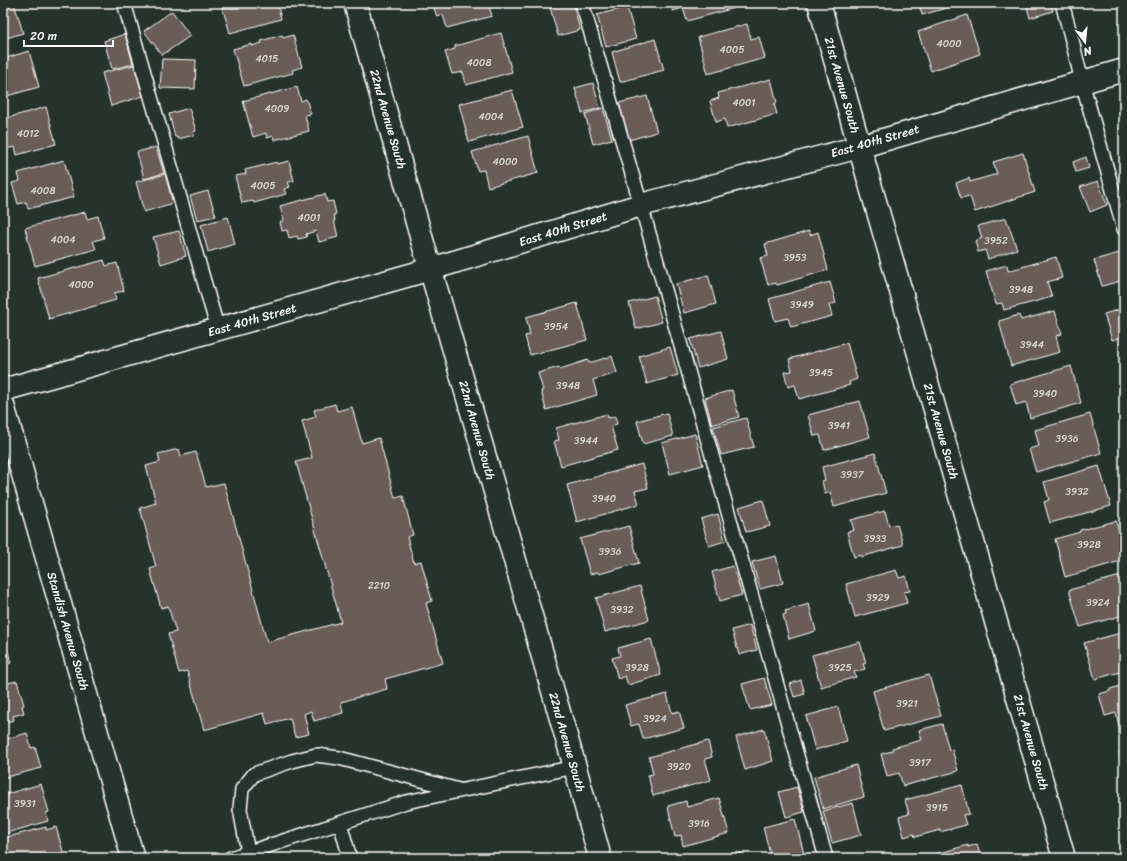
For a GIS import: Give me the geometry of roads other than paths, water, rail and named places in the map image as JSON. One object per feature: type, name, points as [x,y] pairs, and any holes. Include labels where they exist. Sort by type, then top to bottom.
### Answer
[{"type":"street","name":"22nd Avenue South","points":[[354,3],[600,858]]},
{"type":"street","name":"21st Avenue South","points":[[819,3],[859,147],[1064,858]]},
{"type":"street","name":"East 40th Street","points":[[3,390],[431,269],[641,205],[859,147],[1124,70]]},
{"type":"street","name":"Standish Avenue South","points":[[3,405],[133,858]]},
{"type":"lane","points":[[124,3],[218,330]]},
{"type":"lane","points":[[582,3],[641,205],[826,858]]},
{"type":"lane","points":[[1062,3],[1082,82],[1124,229]]},
{"type":"lane","points":[[249,855],[240,809],[242,789],[254,774],[292,760],[316,755],[339,758],[462,790]]},
{"type":"lane","points":[[230,858],[249,855],[340,823],[406,802],[575,767]]},
{"type":"lane","points":[[340,823],[350,858]]}]
